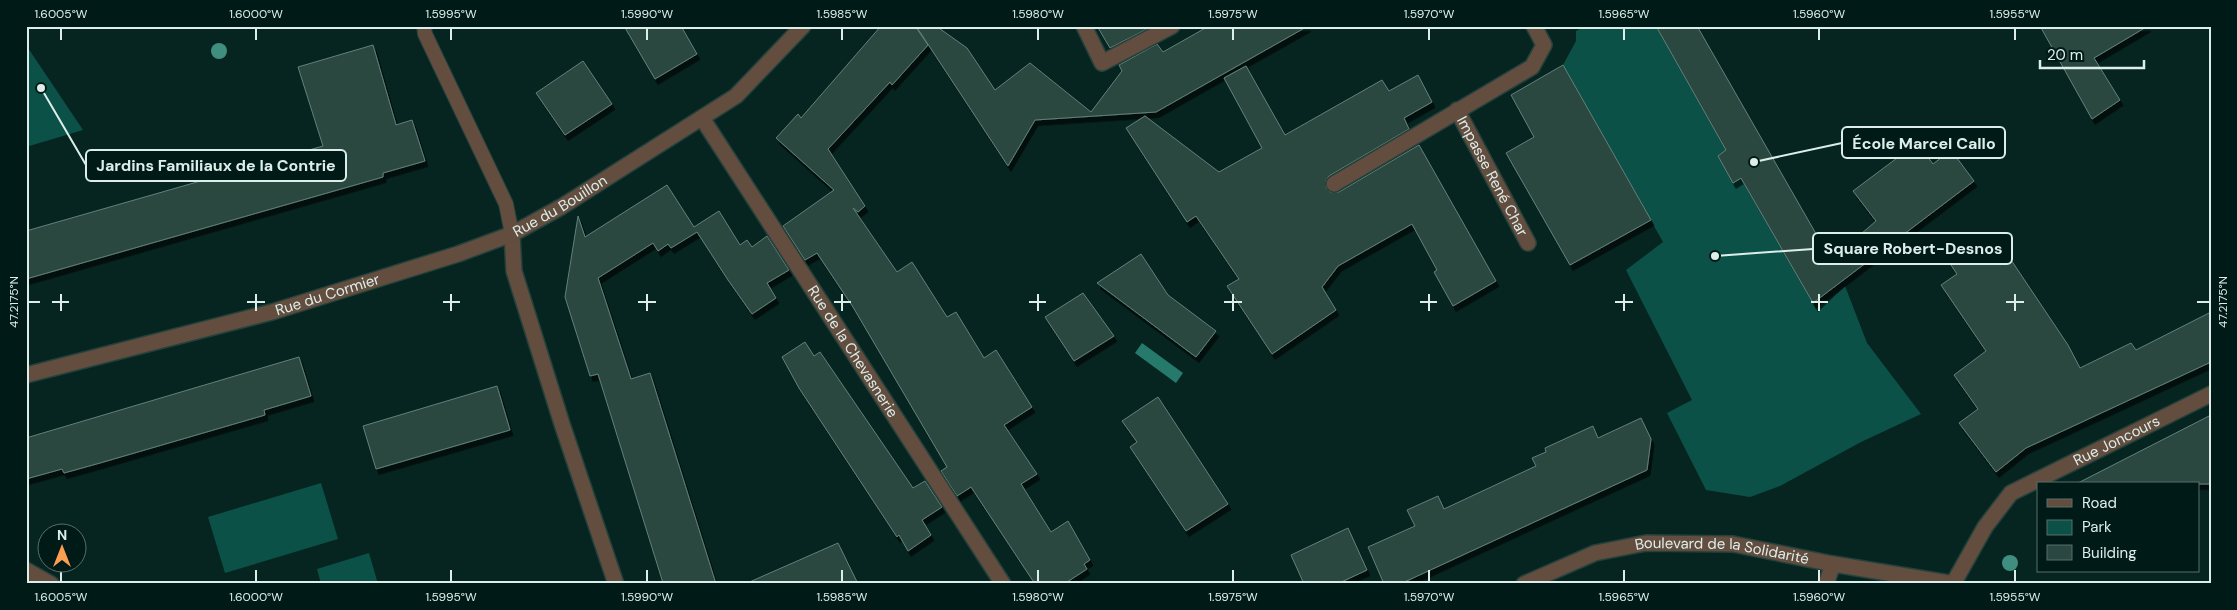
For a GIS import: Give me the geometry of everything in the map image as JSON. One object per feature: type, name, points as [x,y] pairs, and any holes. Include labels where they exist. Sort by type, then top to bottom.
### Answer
[{"type":"street","name":"Rue du Bouillon","points":[[616,584],[562,424],[514,271],[512,234],[560,207],[736,96],[803,26]]},
{"type":"street","points":[[1084,26],[1102,63],[1172,26]]},
{"type":"street","name":"Impasse René Char","points":[[1334,184],[1532,67],[1544,45],[1534,26]]},
{"type":"street","name":"Impasse René Char","points":[[1457,110],[1528,243]]},
{"type":"street","name":"Rue de la Chevasnerie","points":[[702,118],[1003,584]]},
{"type":"street","name":"Rue du Cormier","points":[[26,375],[272,312],[458,254],[512,234]]},
{"type":"street","name":"Rue Joncours","points":[[1954,584],[1985,527],[2011,493],[2211,394]]},
{"type":"street","name":"Boulevard de la Solidarité","points":[[1524,584],[1595,553],[1646,543],[1733,544],[1833,564],[1954,584]]},
{"type":"street","points":[[1826,584],[1833,564]]},
{"type":"street","points":[[26,570],[51,584]]},
{"type":"lane","points":[[424,26],[425,34],[506,204],[512,234]]},
{"type":"green space","points":[[1585,26],[1656,26],[1726,150],[1718,156],[1733,182],[1741,178],[1818,312],[1845,286],[1867,343],[1921,414],[1861,442],[1780,486],[1750,497],[1706,490],[1667,413],[1692,400],[1626,270],[1663,242],[1563,65],[1576,41],[1576,31]]},
{"type":"green space","points":[[26,45],[83,130],[26,147]]},
{"type":"green space","points":[[321,483],[338,539],[225,573],[208,517]]},
{"type":"green space","points":[[369,553],[378,584],[321,584],[317,569]]},
{"type":"shaded area","points":[[1142,343],[1183,373],[1176,383],[1135,353]]},
{"type":"building","points":[[624,26],[681,26],[697,54],[655,79]]},
{"type":"building","points":[[881,26],[915,26],[928,45],[892,85],[890,82],[828,149],[865,206],[858,212],[853,208],[897,272],[912,262],[947,317],[956,312],[984,358],[996,350],[1032,407],[1004,425],[1037,474],[1021,484],[1051,532],[1068,521],[1090,560],[1084,564],[1087,569],[1064,584],[1035,584],[971,487],[957,496],[941,471],[947,467],[853,307],[817,253],[805,260],[783,226],[834,190],[776,138],[798,114],[801,118]]},
{"type":"building","points":[[916,26],[936,26],[967,48],[995,90],[1030,63],[1091,112],[1122,71],[1119,65],[1157,44],[1163,52],[1209,26],[1308,26],[1156,112],[1035,120],[1008,166]]},
{"type":"building","points":[[1097,26],[1145,26],[1147,29],[1110,48]]},
{"type":"building","points":[[1656,26],[1697,26],[1831,260],[1876,221],[1853,191],[1917,143],[1933,164],[1951,150],[1974,181],[1813,303],[1741,178],[1733,183],[1718,156],[1726,150]]},
{"type":"building","points":[[2040,26],[2148,26],[2094,58],[2120,100],[2092,119]]},
{"type":"building","points":[[373,45],[396,125],[412,120],[425,161],[383,173],[383,177],[26,279],[26,231],[323,146],[298,67]]},
{"type":"building","points":[[583,61],[612,104],[565,135],[536,93]]},
{"type":"building","points":[[1563,65],[1651,220],[1570,265],[1506,153],[1534,137],[1511,95]]},
{"type":"building","points":[[1246,66],[1285,135],[1382,80],[1389,91],[1418,75],[1432,102],[1404,118],[1409,129],[1329,176],[1326,180],[1326,188],[1330,192],[1339,192],[1419,145],[1496,281],[1453,306],[1434,272],[1437,270],[1412,224],[1338,266],[1322,287],[1336,310],[1272,354],[1227,286],[1239,279],[1196,216],[1187,222],[1126,128],[1145,116],[1219,172],[1262,148],[1224,78]]},
{"type":"building","points":[[667,185],[694,227],[719,211],[740,245],[747,240],[752,247],[767,236],[789,270],[767,283],[776,298],[752,314],[697,232],[671,248],[668,244],[658,251],[653,243],[598,278],[631,379],[650,373],[716,584],[663,583],[598,374],[590,376],[565,297],[578,216],[585,237]]},
{"type":"building","points":[[1993,233],[2068,345],[2080,368],[2131,343],[2136,350],[2211,312],[2211,362],[2026,448],[1996,472],[1959,423],[1978,409],[1954,375],[1986,351],[1941,285],[1957,274],[1949,262]]},
{"type":"building","points":[[1141,254],[1168,295],[1216,331],[1196,357],[1097,283]]},
{"type":"building","points":[[1083,293],[1114,336],[1074,361],[1045,317]]},
{"type":"building","points":[[805,342],[814,356],[820,352],[913,488],[925,481],[942,507],[922,520],[931,535],[908,551],[799,388],[782,357]]},
{"type":"building","points":[[299,357],[311,396],[264,410],[265,415],[64,473],[62,469],[26,479],[26,438]]},
{"type":"building","points":[[497,386],[510,430],[376,469],[363,426]]},
{"type":"building","points":[[1158,397],[1228,504],[1186,531],[1130,447],[1137,442],[1122,421]]},
{"type":"building","points":[[2211,415],[2211,484],[2200,484],[2200,482],[2080,482]]},
{"type":"building","points":[[1641,418],[1651,439],[1647,470],[1400,584],[1384,584],[1368,547],[1415,526],[1407,510],[1438,496],[1444,509],[1536,466],[1532,458],[1546,452],[1545,448],[1593,426],[1598,438]]},
{"type":"building","points":[[1348,528],[1367,570],[1337,584],[1304,584],[1291,555]]},
{"type":"building","points":[[838,543],[858,584],[745,584]]},
{"type":"place","name":"Jardins Familiaux de la Contrie","points":[[41,88]]},
{"type":"place","name":"École Marcel Callo","points":[[1754,162]]},
{"type":"place","name":"Square Robert-Desnos","points":[[1715,256]]}]
